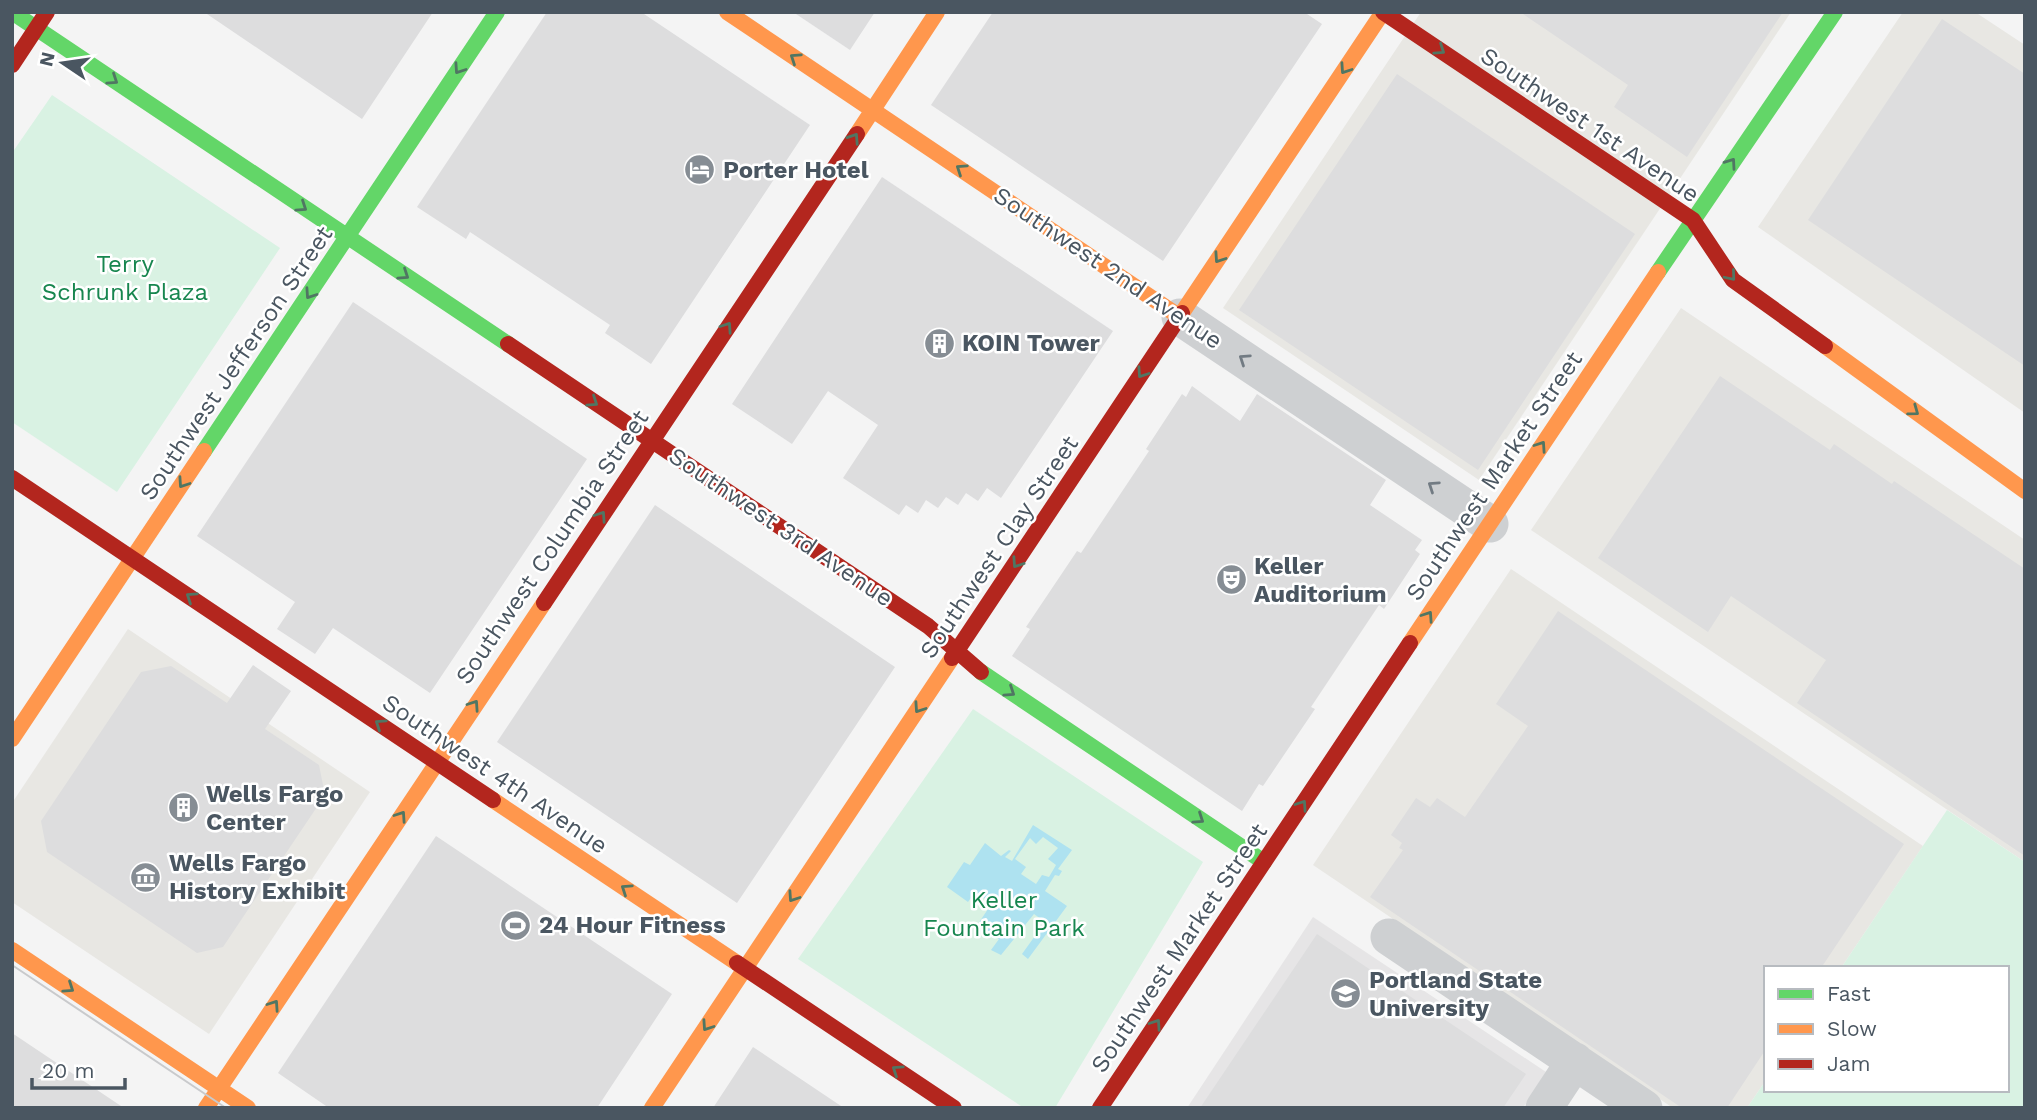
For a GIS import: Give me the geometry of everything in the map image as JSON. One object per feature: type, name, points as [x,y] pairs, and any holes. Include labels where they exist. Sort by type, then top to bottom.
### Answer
[{"type":"main road","name":"Southwest 3rd Avenue","points":[[12,12],[928,626],[988,678],[1264,862]]},
{"type":"main road","points":[[12,65],[47,12]]},
{"type":"main road","name":"Southwest Jefferson Street","points":[[12,739],[497,12]]},
{"type":"main road","name":"Southwest 2nd Avenue","points":[[727,12],[1181,317]]},
{"type":"main road","name":"Southwest Columbia Street","points":[[206,1108],[937,12]]},
{"type":"main road","name":"Southwest 1st Avenue","points":[[1383,12],[1693,220],[1733,281],[2025,491]]},
{"type":"main road","name":"Southwest Clay Street","points":[[652,1108],[1383,12]]},
{"type":"main road","name":"Southwest Market Street","points":[[1100,1108],[1835,12]]},
{"type":"main road","name":"Southwest 4th Avenue","points":[[12,478],[954,1108]]},
{"type":"main road","points":[[12,950],[248,1108]]},
{"type":"street","name":"Southwest 2nd Avenue","points":[[1181,317],[1490,524]]},
{"type":"street","points":[[1389,937],[1644,1108]]},
{"type":"street","points":[[1544,1108],[1575,1061]]},
{"type":"shaded area","points":[[1421,12],[1791,12],[1479,480],[1223,308]]},
{"type":"shaded area","points":[[1903,12],[1975,12],[2025,45],[2025,413],[1758,227]]},
{"type":"shaded area","points":[[1681,308],[2025,540],[2025,862],[1531,530]]},
{"type":"shaded area","points":[[1511,569],[1923,846],[1842,966],[1764,966],[1764,1083],[1747,1108],[1673,1108],[1313,865]]},
{"type":"shaded area","name":"Wells Fargo Center","points":[[128,629],[370,792],[209,1034],[12,902],[12,803]]},
{"type":"shaded area","name":"Portland State University","points":[[1313,917],[1546,1072],[1523,1108],[1187,1108]]},
{"type":"green space","name":"Terry Schrunk Plaza","points":[[52,95],[280,248],[117,492],[12,422],[12,153]]},
{"type":"green space","name":"Keller Fountain Park","points":[[973,709],[1203,862],[1055,1108],[1024,1108],[798,959]]},
{"type":"green space","points":[[1947,810],[2025,862],[2025,1108],[1747,1108],[1764,1083],[1764,1092],[2009,1092],[2009,966],[1842,966]]},
{"type":"water","points":[[1033,825],[1072,850],[1058,869],[1062,871],[1059,876],[1055,875],[1045,891],[1067,906],[1028,959],[1022,954],[1045,922],[1034,914],[1001,955],[991,950],[999,939],[978,924],[992,903],[975,892],[968,902],[947,887],[964,862],[970,865],[985,843],[1001,856],[1011,851],[1005,857],[1012,861]],"holes":[[[1043,837],[1058,848],[1048,859],[1056,865],[1049,877],[1042,875],[1036,884],[1021,874],[1026,867],[1015,859],[1030,838],[1036,844]]]},
{"type":"building","points":[[204,12],[433,12],[362,119]]},
{"type":"building","points":[[547,12],[641,12],[810,125],[651,364],[605,333],[610,325],[470,232],[466,239],[417,207]]},
{"type":"building","points":[[793,12],[875,12],[850,50]]},
{"type":"building","points":[[993,12],[1304,12],[1322,24],[1163,261],[931,105]]},
{"type":"building","points":[[1520,12],[1783,12],[1687,157],[1614,107],[1628,85]]},
{"type":"building","points":[[1942,19],[2025,74],[2025,366],[1808,220]]},
{"type":"building","points":[[1397,74],[1635,234],[1478,470],[1239,310]]},
{"type":"building","name":"KOIN Tower","points":[[882,177],[1113,331],[1001,498],[987,488],[978,501],[966,493],[958,505],[946,497],[938,508],[926,500],[918,513],[906,505],[899,515],[843,478],[878,425],[828,391],[792,444],[732,404]]},
{"type":"building","points":[[353,302],[587,459],[430,693],[333,628],[315,654],[277,629],[295,602],[197,536]]},
{"type":"building","points":[[1720,376],[1830,450],[1834,444],[1892,484],[1894,481],[2025,569],[2025,856],[1797,703],[1826,660],[1731,596],[1708,632],[1598,558]]},
{"type":"building","name":"Keller Auditorium","points":[[1192,386],[1240,421],[1257,394],[1386,480],[1370,505],[1422,540],[1415,550],[1420,554],[1384,609],[1379,605],[1311,707],[1315,709],[1263,786],[1259,784],[1242,811],[1012,656],[1030,629],[1026,627],[1077,551],[1081,553],[1149,451],[1146,449],[1182,394],[1186,397]]},
{"type":"building","points":[[655,505],[895,667],[737,903],[497,742]]},
{"type":"building","points":[[1558,611],[1904,844],[1822,966],[1764,966],[1764,1052],[1727,1108],[1682,1108],[1370,897],[1403,850],[1399,848],[1402,843],[1391,835],[1416,798],[1430,807],[1437,798],[1465,817],[1528,726],[1496,704]]},
{"type":"building","name":"Wells Fargo Center","points":[[253,665],[291,691],[265,729],[319,765],[325,795],[223,947],[197,953],[47,852],[41,821],[141,672],[171,666],[227,703]]},
{"type":"building","points":[[436,836],[672,994],[597,1108],[329,1108],[278,1073]]},
{"type":"building","name":"Portland State University","points":[[1317,934],[1526,1074],[1503,1108],[1200,1108]]},
{"type":"building","points":[[12,1033],[124,1108],[12,1108]]},
{"type":"building","points":[[753,1047],[844,1108],[713,1108]]},
{"type":"tram line","points":[[12,965],[226,1108]]},
{"type":"traffic: fast","points":[[12,12],[508,344]]},
{"type":"traffic: fast","points":[[204,451],[497,12]]},
{"type":"traffic: fast","points":[[1658,272],[1835,12]]},
{"type":"traffic: fast","points":[[981,672],[1264,862]]},
{"type":"traffic: slow","points":[[727,12],[1180,317]]},
{"type":"traffic: slow","points":[[857,134],[937,12]]},
{"type":"traffic: slow","points":[[1182,313],[1383,12]]},
{"type":"traffic: slow","points":[[1410,643],[1658,272]]},
{"type":"traffic: slow","points":[[1825,346],[2025,491]]},
{"type":"traffic: slow","points":[[12,739],[204,451]]},
{"type":"traffic: slow","points":[[206,1108],[544,603]]},
{"type":"traffic: slow","points":[[652,1108],[952,658]]},
{"type":"traffic: slow","points":[[493,800],[737,963]]},
{"type":"traffic: slow","points":[[12,950],[248,1108]]},
{"type":"traffic: jam","points":[[12,65],[47,12]]},
{"type":"traffic: jam","points":[[1383,12],[1693,220],[1733,280],[1825,346]]},
{"type":"traffic: jam","points":[[544,603],[857,134]]},
{"type":"traffic: jam","points":[[952,658],[1182,313]]},
{"type":"traffic: jam","points":[[508,344],[928,626],[981,672]]},
{"type":"traffic: jam","points":[[12,478],[493,800]]},
{"type":"traffic: jam","points":[[1100,1108],[1410,643]]},
{"type":"traffic: jam","points":[[737,963],[954,1108]]},
{"type":"place","name":"Porter Hotel","points":[[700,170]]},
{"type":"place","name":"KOIN Tower","points":[[939,343]]},
{"type":"place","name":"Keller Auditorium","points":[[1231,580]]},
{"type":"place","name":"Wells Fargo Center","points":[[183,808]]},
{"type":"place","name":"Wells Fargo History Exhibit","points":[[146,877]]},
{"type":"place","name":"24 Hour Fitness","points":[[516,925]]},
{"type":"place","name":"Portland State University","points":[[1346,994]]}]
